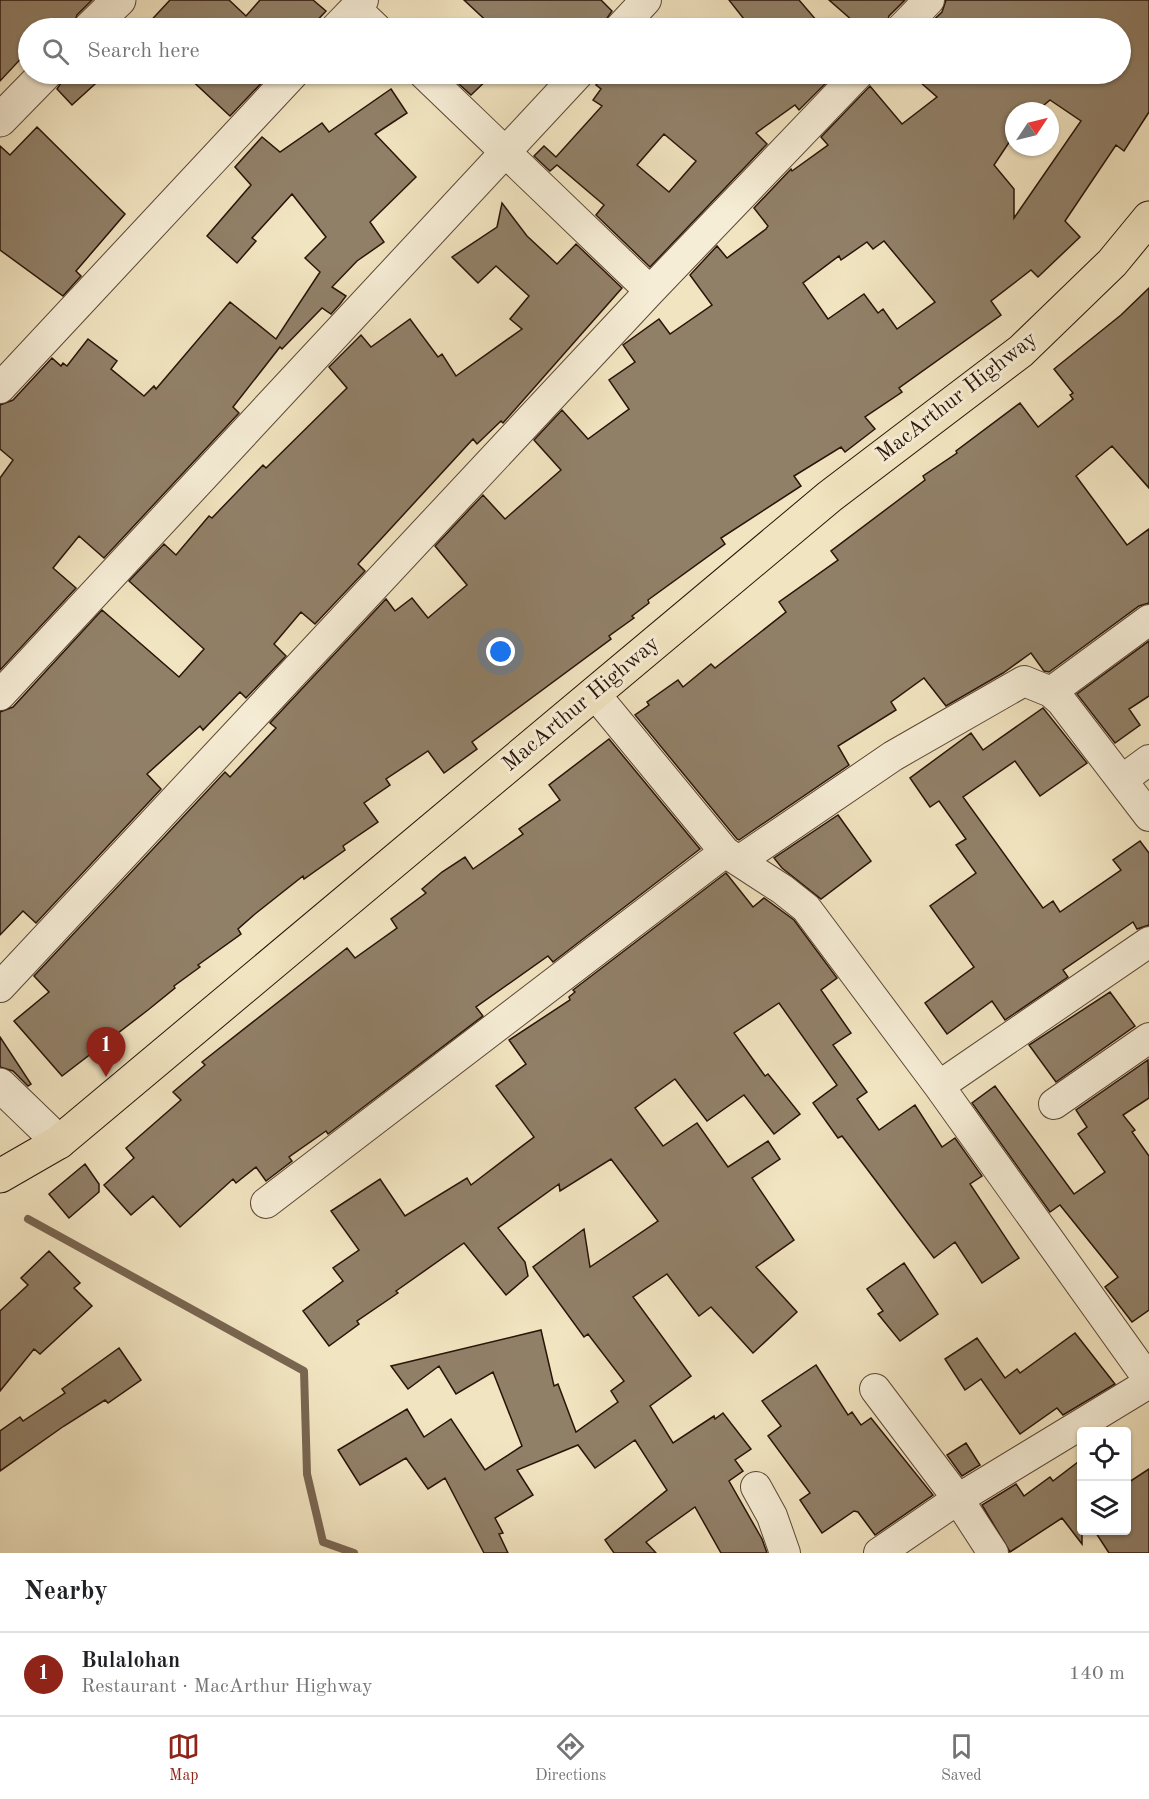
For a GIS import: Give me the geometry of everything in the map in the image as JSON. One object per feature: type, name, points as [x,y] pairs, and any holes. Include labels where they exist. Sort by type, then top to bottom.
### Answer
[{"type":"highway","name":"MacArthur Highway","points":[[2,1178],[59,1142],[829,498],[1021,351],[1112,263],[1149,218]]},
{"type":"street","points":[[100,18],[119,0]]},
{"type":"street","points":[[629,18],[646,0]]},
{"type":"street","points":[[912,18],[929,0]]},
{"type":"street","points":[[0,120],[35,84]]},
{"type":"street","points":[[0,388],[284,84]]},
{"type":"street","points":[[434,84],[650,291]]},
{"type":"street","points":[[0,695],[569,84]]},
{"type":"street","points":[[0,987],[650,291],[848,84]]},
{"type":"street","points":[[1051,692],[1149,620]]},
{"type":"street","points":[[266,1203],[732,856],[892,756],[1024,681],[1051,692],[1149,816]]},
{"type":"street","points":[[594,693],[732,856],[806,909],[939,1086],[1149,1381],[958,1499],[879,1553]]},
{"type":"street","points":[[1122,780],[1149,760]]},
{"type":"street","points":[[939,1086],[1149,942]]},
{"type":"street","points":[[1054,1104],[1149,1038]]},
{"type":"street","points":[[0,1085],[59,1142]]},
{"type":"street","points":[[875,1389],[958,1499],[993,1553]]},
{"type":"street","points":[[756,1487],[772,1516],[785,1553]]},
{"type":"building","points":[[0,0],[92,0],[76,18],[18,18],[18,62],[0,81]]},
{"type":"building","points":[[170,0],[229,0],[246,16],[260,0],[313,0],[326,11],[319,18],[153,18]]},
{"type":"building","points":[[464,0],[601,0],[612,11],[607,18],[483,18]]},
{"type":"building","points":[[729,0],[799,0],[814,18],[743,18]]},
{"type":"building","points":[[829,0],[905,0],[888,18],[850,18]]},
{"type":"building","points":[[946,0],[1149,0],[1149,112],[1124,151],[1116,145],[1065,221],[1080,237],[1038,277],[1031,270],[991,301],[1001,315],[899,388],[902,392],[865,417],[875,429],[845,452],[841,447],[794,476],[801,486],[721,538],[725,544],[648,600],[649,603],[632,616],[634,618],[609,636],[611,639],[472,742],[477,749],[444,773],[428,751],[386,779],[390,785],[364,803],[378,822],[343,846],[345,850],[304,879],[303,876],[255,914],[238,929],[241,934],[198,965],[200,967],[174,986],[175,988],[62,1076],[14,1021],[49,992],[34,976],[225,772],[230,777],[276,728],[270,723],[386,599],[395,611],[412,598],[428,618],[467,585],[435,546],[483,495],[505,519],[561,470],[534,440],[562,410],[588,439],[629,409],[609,380],[635,362],[623,345],[659,319],[670,334],[712,305],[690,275],[717,246],[727,258],[766,229],[768,226],[754,208],[791,169],[792,171],[828,145],[821,137],[870,86],[902,124],[937,97],[922,84],[1131,84],[1131,18],[936,18],[942,12]],"holes":[[[1050,100],[1059,102],[1059,106],[1081,121],[1059,156],[1014,218],[1014,189],[994,165],[1005,148],[1005,102],[1048,102]],[[884,241],[935,302],[897,329],[883,309],[878,313],[864,294],[828,319],[803,283],[839,256],[841,260],[867,242],[873,249]]]},
{"type":"building","points":[[60,84],[95,84],[72,105],[57,89]]},
{"type":"building","points":[[196,84],[260,84],[230,116]]},
{"type":"building","points":[[459,84],[483,84],[471,95]]},
{"type":"building","points":[[597,84],[825,84],[799,110],[795,105],[756,133],[767,144],[650,267],[596,215],[604,205],[557,165],[550,171],[534,156],[544,146],[556,157],[602,106],[593,100],[601,89]],"holes":[[[664,134],[696,161],[669,192],[637,165]]]},
{"type":"building","points":[[391,89],[407,113],[375,134],[416,177],[370,222],[384,242],[357,261],[332,287],[346,296],[340,304],[331,314],[322,308],[282,349],[280,347],[233,407],[239,413],[104,558],[79,536],[53,568],[76,588],[0,670],[0,478],[13,460],[0,449],[0,405],[13,400],[52,358],[61,366],[63,363],[67,366],[88,339],[117,361],[111,369],[144,396],[154,386],[156,389],[230,302],[276,339],[320,272],[305,258],[326,237],[292,194],[252,238],[256,241],[237,263],[207,236],[251,185],[235,167],[262,137],[280,152],[322,123],[329,132]]},
{"type":"building","points":[[37,127],[125,214],[76,271],[81,276],[63,296],[0,250],[0,146],[10,155]]},
{"type":"building","points":[[502,203],[527,236],[557,264],[576,244],[622,288],[503,423],[501,421],[477,444],[473,439],[358,564],[365,571],[315,624],[301,612],[274,644],[286,656],[246,698],[240,692],[203,730],[200,726],[147,774],[161,789],[36,923],[23,911],[0,935],[0,712],[13,707],[102,610],[179,677],[204,649],[129,581],[164,544],[176,555],[209,516],[212,518],[263,465],[266,468],[347,388],[329,367],[361,335],[371,347],[410,319],[438,357],[442,354],[456,376],[522,329],[510,319],[529,296],[496,266],[478,283],[452,257],[497,227]]},
{"type":"building","points":[[1149,288],[1149,488],[1112,446],[1076,476],[1127,545],[1149,529],[1149,603],[1139,606],[1049,672],[1044,671],[1031,653],[1003,673],[946,706],[924,678],[891,702],[896,710],[838,746],[849,765],[739,840],[737,839],[635,715],[649,705],[647,702],[678,680],[683,687],[711,664],[715,668],[786,612],[779,602],[838,560],[831,551],[925,480],[923,476],[957,453],[956,451],[1020,403],[1038,427],[1073,399],[1070,395],[1073,393],[1054,369],[1121,315]]},
{"type":"building","points":[[1149,641],[1149,696],[1129,709],[1140,725],[1115,743],[1077,694]]},
{"type":"building","points":[[1043,708],[1087,763],[1040,796],[1015,761],[963,797],[1043,908],[1053,901],[1060,912],[1121,870],[1113,860],[1140,841],[1149,853],[1149,925],[1137,929],[1133,922],[1063,970],[1068,977],[1005,1020],[992,1001],[947,1034],[925,1003],[974,967],[930,906],[976,873],[956,845],[966,839],[939,801],[930,807],[910,778],[971,733],[983,750]]},
{"type":"building","points":[[609,739],[700,849],[553,962],[548,956],[476,1007],[483,1016],[328,1134],[326,1131],[289,1157],[292,1161],[266,1181],[256,1167],[236,1183],[233,1179],[180,1227],[153,1196],[131,1215],[104,1185],[134,1158],[126,1148],[181,1100],[173,1092],[205,1065],[202,1062],[347,948],[355,958],[397,928],[391,919],[426,893],[422,889],[442,872],[465,857],[473,869],[523,834],[519,829],[560,800],[549,785]]},
{"type":"building","points":[[838,815],[871,861],[821,899],[782,868],[774,858]]},
{"type":"building","points":[[726,873],[753,907],[764,898],[794,920],[837,978],[821,990],[851,1033],[833,1045],[867,1092],[857,1099],[879,1130],[915,1105],[942,1147],[955,1138],[982,1176],[970,1184],[1019,1258],[982,1283],[955,1242],[934,1258],[842,1136],[838,1138],[813,1103],[837,1085],[779,1003],[734,1033],[765,1076],[768,1074],[800,1114],[774,1134],[744,1095],[707,1121],[675,1079],[635,1108],[663,1146],[697,1123],[728,1167],[768,1141],[780,1159],[752,1178],[794,1240],[756,1267],[797,1312],[753,1353],[711,1307],[699,1316],[667,1274],[633,1297],[691,1376],[650,1406],[673,1443],[714,1416],[715,1419],[723,1413],[751,1449],[735,1460],[743,1471],[729,1481],[762,1539],[767,1553],[721,1553],[695,1507],[646,1542],[656,1553],[614,1553],[605,1540],[667,1490],[635,1440],[595,1468],[578,1445],[517,1470],[533,1495],[495,1518],[503,1533],[499,1534],[508,1553],[484,1553],[445,1478],[428,1489],[406,1458],[360,1485],[338,1450],[407,1409],[424,1437],[451,1419],[485,1470],[522,1446],[493,1372],[456,1394],[439,1366],[408,1389],[391,1366],[541,1330],[554,1386],[558,1384],[576,1432],[618,1402],[611,1391],[624,1381],[588,1334],[584,1337],[533,1267],[584,1229],[590,1267],[658,1221],[611,1159],[560,1191],[559,1184],[498,1228],[525,1262],[528,1276],[506,1295],[464,1243],[396,1291],[398,1293],[357,1321],[359,1324],[329,1346],[303,1311],[343,1281],[333,1268],[359,1250],[331,1211],[380,1179],[405,1216],[467,1178],[471,1185],[534,1137],[496,1086],[526,1064],[509,1040],[570,1000],[569,997],[575,992],[573,990]]},
{"type":"building","points":[[1110,992],[1135,1026],[1056,1082],[1029,1045]]},
{"type":"building","points":[[0,1037],[31,1084],[28,1086],[13,1071],[0,1067]]},
{"type":"building","points":[[1148,1060],[1149,1098],[1123,1115],[1135,1130],[1132,1132],[1149,1156],[1149,1310],[1132,1322],[1105,1287],[1118,1277],[1060,1205],[1050,1212],[972,1103],[995,1086],[1074,1194],[1105,1172],[1078,1134],[1087,1127],[1076,1110]]},
{"type":"building","points":[[85,1164],[99,1184],[99,1192],[69,1218],[49,1194]]},
{"type":"building","points":[[49,1251],[80,1283],[74,1288],[92,1306],[40,1354],[34,1349],[0,1391],[0,1311],[28,1285],[21,1278]]},
{"type":"building","points":[[904,1263],[938,1314],[900,1341],[878,1314],[883,1311],[867,1289]]},
{"type":"building","points":[[1075,1333],[1115,1384],[1063,1415],[1057,1408],[1020,1434],[981,1379],[965,1390],[945,1359],[977,1338],[1005,1378],[1017,1369],[1020,1373]]},
{"type":"building","points":[[119,1348],[141,1380],[108,1403],[105,1400],[64,1426],[0,1471],[0,1431],[20,1417],[23,1421],[65,1393],[62,1389]]},
{"type":"building","points":[[816,1365],[848,1415],[852,1412],[861,1425],[871,1418],[933,1495],[875,1535],[858,1512],[854,1511],[822,1533],[800,1500],[810,1493],[768,1436],[781,1426],[762,1401]]},
{"type":"building","points":[[966,1443],[980,1465],[962,1476],[947,1455]]},
{"type":"building","points":[[1077,1463],[1077,1535],[1082,1535],[1082,1544],[1062,1518],[1010,1552],[982,1505],[1016,1484],[1024,1496],[1050,1477],[1053,1481]]},
{"type":"building","points":[[1149,1469],[1149,1553],[1109,1553],[1097,1535],[1131,1535],[1131,1481]]},
{"type":"waterway","points":[[28,1219],[304,1371],[307,1474],[323,1542],[354,1553]]},
{"type":"place","name":"Bulalohan","points":[[106,1077]]}]
